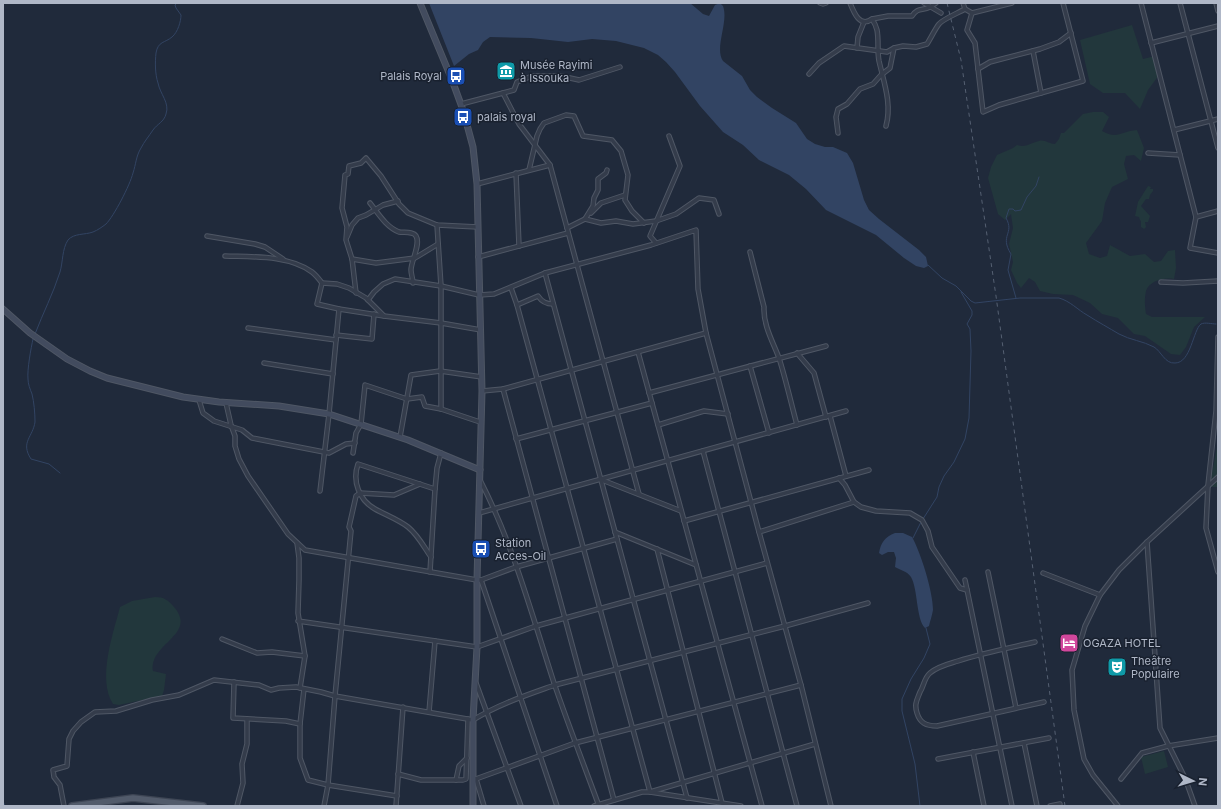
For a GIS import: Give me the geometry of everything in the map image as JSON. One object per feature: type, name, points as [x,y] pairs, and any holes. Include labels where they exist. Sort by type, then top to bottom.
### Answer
[{"type":"main road","points":[[72,806],[122,799],[146,799],[203,806]]},
{"type":"street","points":[[398,774],[421,780],[466,779],[475,680],[479,580],[480,422],[482,377],[477,184],[473,147],[461,104],[420,3]]},
{"type":"street","points":[[820,3],[826,3]]},
{"type":"street","points":[[850,3],[858,19],[864,22],[872,18],[912,16],[915,12],[922,8],[930,8],[936,3]]},
{"type":"street","points":[[924,3],[930,8],[941,13]]},
{"type":"street","points":[[963,3],[965,9],[972,14]]},
{"type":"street","points":[[972,14],[1012,3]]},
{"type":"street","points":[[972,14],[967,30],[975,44],[984,112],[999,105],[1083,81],[1063,3]]},
{"type":"street","points":[[1141,3],[1196,217],[1190,248],[1218,253]]},
{"type":"street","points":[[1180,3],[1218,148]]},
{"type":"street","points":[[1216,3],[1218,11]]},
{"type":"street","points":[[809,74],[819,63],[844,46],[888,52],[894,48],[903,46],[916,47],[927,44],[938,24],[965,9]]},
{"type":"street","points":[[872,18],[877,30],[879,60],[889,105],[889,116],[886,126]]},
{"type":"street","points":[[857,48],[858,37],[864,22]]},
{"type":"street","points":[[1151,43],[1218,26]]},
{"type":"street","points":[[978,69],[990,62],[1033,51],[1059,42],[1071,33]]},
{"type":"street","points":[[838,133],[836,117],[838,109],[847,104],[860,89],[872,84],[890,68],[894,48]]},
{"type":"street","points":[[1033,51],[1041,93]]},
{"type":"street","points":[[461,104],[514,90],[517,82],[532,76],[561,76],[579,80],[620,67]]},
{"type":"street","points":[[503,92],[519,124],[550,165],[639,494]]},
{"type":"street","points":[[529,170],[540,129],[544,123],[566,115],[574,116],[583,136],[612,140],[622,151],[628,175],[625,200],[632,211],[644,223]]},
{"type":"street","points":[[1174,130],[1218,119]]},
{"type":"street","points":[[656,243],[650,236],[680,166],[669,136]]},
{"type":"street","points":[[1148,152],[1180,156]]},
{"type":"street","points":[[356,293],[352,259],[346,240],[347,227],[342,208],[345,175],[348,174],[349,166],[362,163],[366,158],[408,213],[437,225],[478,227]]},
{"type":"street","points":[[477,184],[550,165]]},
{"type":"street","points":[[584,219],[593,206],[594,198],[598,190],[598,179],[607,170]]},
{"type":"street","points":[[516,173],[519,246]]},
{"type":"street","points":[[567,228],[584,219],[601,202],[625,195]]},
{"type":"street","points":[[584,219],[601,223],[616,221],[633,224],[656,221],[676,214],[699,198],[714,200],[719,214]]},
{"type":"street","points":[[346,240],[352,225],[358,218],[384,205],[398,201]]},
{"type":"street","points":[[370,203],[391,228],[398,232],[409,232],[416,235],[417,248],[411,269],[413,283]]},
{"type":"street","points":[[1196,217],[1218,211]]},
{"type":"street","points":[[437,225],[441,286],[440,409]]},
{"type":"street","points":[[368,300],[374,292],[384,284],[395,279],[413,283],[441,286],[480,295],[494,294],[545,273],[656,243],[696,230],[698,290],[706,334],[801,685],[831,806]]},
{"type":"street","points":[[478,257],[568,233]]},
{"type":"street","points":[[207,236],[265,247],[284,259],[302,265],[313,272],[322,283],[336,284],[349,288],[368,300],[384,316]]},
{"type":"street","points":[[352,259],[376,263],[413,258],[438,244]]},
{"type":"street","points":[[750,252],[771,341],[779,358],[797,425]]},
{"type":"street","points":[[225,256],[284,259]]},
{"type":"street","points":[[545,273],[687,798]]},
{"type":"street","points":[[1161,282],[1183,283],[1218,281]]},
{"type":"street","points":[[322,283],[317,304],[338,309],[481,330]]},
{"type":"street","points":[[511,288],[517,305],[650,792]]},
{"type":"street","points":[[517,305],[538,296],[542,302],[553,304]]},
{"type":"street","points":[[3,309],[36,338],[67,359],[90,371],[135,385],[199,400],[279,406],[329,414],[400,437],[480,470]]},
{"type":"street","points":[[320,491],[333,374],[338,309]]},
{"type":"street","points":[[336,335],[372,339],[374,314]]},
{"type":"street","points":[[248,328],[336,340]]},
{"type":"street","points":[[482,392],[502,389],[706,334]]},
{"type":"street","points":[[1218,337],[1217,412],[1208,485],[1206,528],[1218,572]]},
{"type":"street","points":[[649,393],[826,346]]},
{"type":"street","points":[[638,352],[762,806]]},
{"type":"street","points":[[798,353],[814,373],[846,476]]},
{"type":"street","points":[[264,363],[333,374]]},
{"type":"street","points":[[750,366],[769,433]]},
{"type":"street","points":[[400,437],[411,376],[440,371],[482,377]]},
{"type":"street","points":[[353,453],[356,433],[361,424],[366,385],[407,398],[422,397],[425,406],[440,409],[480,422]]},
{"type":"street","points":[[502,389],[614,800]]},
{"type":"street","points":[[199,400],[203,413],[214,421],[242,430],[252,438],[325,452],[329,452],[346,444],[355,443]]},
{"type":"street","points":[[226,403],[230,425],[235,436],[239,459],[248,476],[288,534],[305,550],[479,580],[516,567],[617,539]]},
{"type":"street","points":[[516,439],[652,403]]},
{"type":"street","points":[[658,425],[704,411],[728,414]]},
{"type":"street","points":[[479,513],[846,412]]},
{"type":"street","points":[[702,451],[796,806]]},
{"type":"street","points":[[430,572],[435,489],[437,468],[441,453]]},
{"type":"street","points":[[431,557],[416,535],[408,527],[374,508],[360,493],[356,483],[356,471],[358,464],[435,489]]},
{"type":"street","points":[[684,521],[869,470]]},
{"type":"street","points":[[1118,806],[1086,764],[1074,710],[1072,670],[1085,626],[1100,595],[1119,570],[1147,542],[1218,477]]},
{"type":"street","points":[[839,478],[845,485],[854,502],[861,507],[876,511],[910,513],[922,520],[928,531],[932,547],[960,588],[967,590]]},
{"type":"street","points":[[601,479],[682,511]]},
{"type":"street","points":[[480,480],[494,509],[516,567],[555,685],[598,805]]},
{"type":"street","points":[[324,806],[328,785],[341,627],[351,531],[349,527],[356,496],[360,493],[394,495],[420,484]]},
{"type":"street","points":[[759,532],[854,502]]},
{"type":"street","points":[[615,532],[696,565]]},
{"type":"street","points":[[297,542],[299,558],[298,621],[305,656],[300,724],[300,758],[308,780],[328,785],[397,796]]},
{"type":"street","points":[[1147,542],[1160,728],[1185,778],[1195,806]]},
{"type":"street","points":[[657,549],[722,803]]},
{"type":"street","points":[[298,621],[477,647],[536,626],[768,563]]},
{"type":"street","points":[[988,572],[1016,708]]},
{"type":"street","points":[[1043,573],[1100,595]]},
{"type":"street","points":[[479,580],[557,806]]},
{"type":"street","points":[[965,580],[1012,806]]},
{"type":"street","points":[[64,806],[60,785],[54,776],[53,770],[67,766],[69,739],[73,731],[81,722],[95,712],[116,711],[152,700],[179,695],[214,680],[259,685],[271,690],[287,687],[302,688],[335,696],[471,719],[520,697],[555,685],[785,626],[868,602]]},
{"type":"street","points":[[222,639],[257,653],[272,652],[305,656]]},
{"type":"street","points":[[429,712],[435,641]]},
{"type":"street","points":[[1035,642],[981,654],[942,666],[930,673],[926,678],[917,698],[916,710],[921,723],[939,726],[1044,702]]},
{"type":"street","points":[[475,680],[521,806]]},
{"type":"street","points":[[234,682],[233,718],[286,721],[300,724]]},
{"type":"street","points":[[475,780],[575,743],[801,685]]},
{"type":"street","points":[[396,806],[403,707]]},
{"type":"street","points":[[237,806],[243,783],[242,764],[247,744],[247,719]]},
{"type":"street","points":[[471,719],[475,780],[473,806]]},
{"type":"street","points":[[938,759],[1049,738]]},
{"type":"street","points":[[1121,779],[1142,753],[1168,746],[1218,738]]},
{"type":"street","points":[[1024,742],[1037,806]]},
{"type":"street","points":[[650,792],[815,744]]},
{"type":"street","points":[[973,752],[984,806]]},
{"type":"street","points":[[456,780],[459,766],[467,758]]},
{"type":"street","points":[[475,780],[484,806]]},
{"type":"street","points":[[594,806],[642,792],[741,806]]},
{"type":"street","points":[[145,806],[146,799]]},
{"type":"street","points":[[1050,806],[1060,804]]},
{"type":"green space","points":[[1132,25],[1143,59],[1155,56],[1159,75],[1148,90],[1140,109],[1125,93],[1103,93],[1090,84],[1080,40]]},
{"type":"green space","points":[[1103,112],[1109,117],[1102,131],[1107,134],[1116,135],[1137,130],[1144,148],[1141,161],[1134,155],[1126,156],[1124,164],[1128,179],[1112,187],[1105,203],[1102,221],[1086,243],[1089,254],[1100,258],[1107,256],[1110,245],[1130,256],[1145,254],[1154,262],[1161,261],[1168,251],[1175,250],[1176,268],[1174,279],[1157,280],[1150,285],[1146,291],[1145,303],[1146,314],[1152,317],[1205,317],[1194,327],[1186,347],[1180,355],[1171,354],[1145,336],[1134,334],[1118,318],[1102,314],[1090,303],[1073,295],[1053,294],[1040,291],[1035,282],[1029,278],[1021,288],[1011,270],[1013,262],[1009,244],[1013,228],[1011,214],[1005,220],[998,214],[988,178],[991,167],[997,155],[1017,145],[1026,146],[1041,141],[1055,144],[1061,133],[1064,133],[1083,114]]},
{"type":"green space","points":[[1148,186],[1151,187],[1150,189],[1153,189],[1153,191],[1149,199],[1146,199],[1141,206],[1150,216],[1148,222],[1145,222],[1146,227],[1144,229],[1141,227],[1139,217],[1135,216],[1138,202]]},
{"type":"green space","points":[[1217,447],[1218,487],[1212,487],[1211,478]]},
{"type":"green space","points":[[155,597],[163,598],[168,601],[180,617],[180,625],[177,632],[158,653],[154,661],[153,671],[166,674],[162,696],[119,705],[113,704],[108,694],[106,669],[110,643],[120,607],[132,601]]},
{"type":"green space","points":[[1164,751],[1168,767],[1145,774],[1141,757]]},
{"type":"water","points":[[429,3],[690,3],[703,14],[709,16],[715,5],[720,3],[723,6],[724,12],[720,49],[723,61],[742,76],[750,90],[757,97],[796,123],[807,139],[815,144],[825,147],[833,147],[847,153],[853,163],[864,200],[869,210],[919,250],[926,257],[928,266],[924,268],[916,266],[876,235],[826,210],[806,189],[789,175],[759,160],[743,145],[723,132],[700,106],[675,72],[658,55],[644,48],[616,41],[592,39],[568,42],[531,38],[490,37],[483,42],[478,50],[469,54],[454,66]]},
{"type":"water","points":[[895,533],[903,533],[912,537],[926,573],[933,610],[929,626],[925,628],[922,624],[918,611],[915,589],[911,577],[895,567],[896,558],[894,552],[888,552],[882,555],[879,553],[884,540]]},
{"type":"waterway","points":[[35,334],[57,280],[68,240],[76,235],[95,231],[106,224],[117,208],[129,185],[139,151],[156,126],[165,117],[167,106],[157,79],[156,53],[158,46],[174,35],[180,23],[181,15],[175,5],[177,3]]},
{"type":"waterway","points":[[1016,298],[1008,270],[1011,254],[1006,243],[1009,228],[1006,218],[1009,209],[1013,209],[1015,211],[1021,210],[1027,197],[1036,186],[1039,177]]},
{"type":"waterway","points":[[928,265],[942,278],[956,286],[975,303],[1020,298],[1063,299],[1091,318],[1119,334],[1154,347],[1172,363],[1180,362],[1185,358],[1198,327],[1201,324],[1216,324]]},
{"type":"waterway","points":[[923,519],[937,497],[939,487],[944,476],[954,462],[965,439],[969,418],[971,351],[970,329],[967,324],[972,315],[972,311],[961,292]]},
{"type":"waterway","points":[[33,339],[29,359],[28,375],[35,411],[35,422],[27,444],[28,453],[31,459],[49,464],[60,473]]},
{"type":"waterway","points":[[913,538],[921,522]]},
{"type":"waterway","points":[[920,806],[915,764],[902,711],[902,699],[930,644],[926,628]]},
{"type":"waterway","points":[[3,801],[5,806]]},
{"type":"railway","points":[[947,3],[961,60],[996,296],[1065,806]]},
{"type":"place","name":"Musée Rayimi à Issouka","points":[[506,71]]},
{"type":"place","name":"Palais Royal","points":[[456,76]]},
{"type":"place","name":"palais royal","points":[[463,117]]},
{"type":"place","name":"Station Acces-Oil","points":[[481,549]]},
{"type":"place","name":"OGAZA HOTEL","points":[[1069,643]]},
{"type":"place","name":"Theâtre Populaire","points":[[1117,667]]}]
